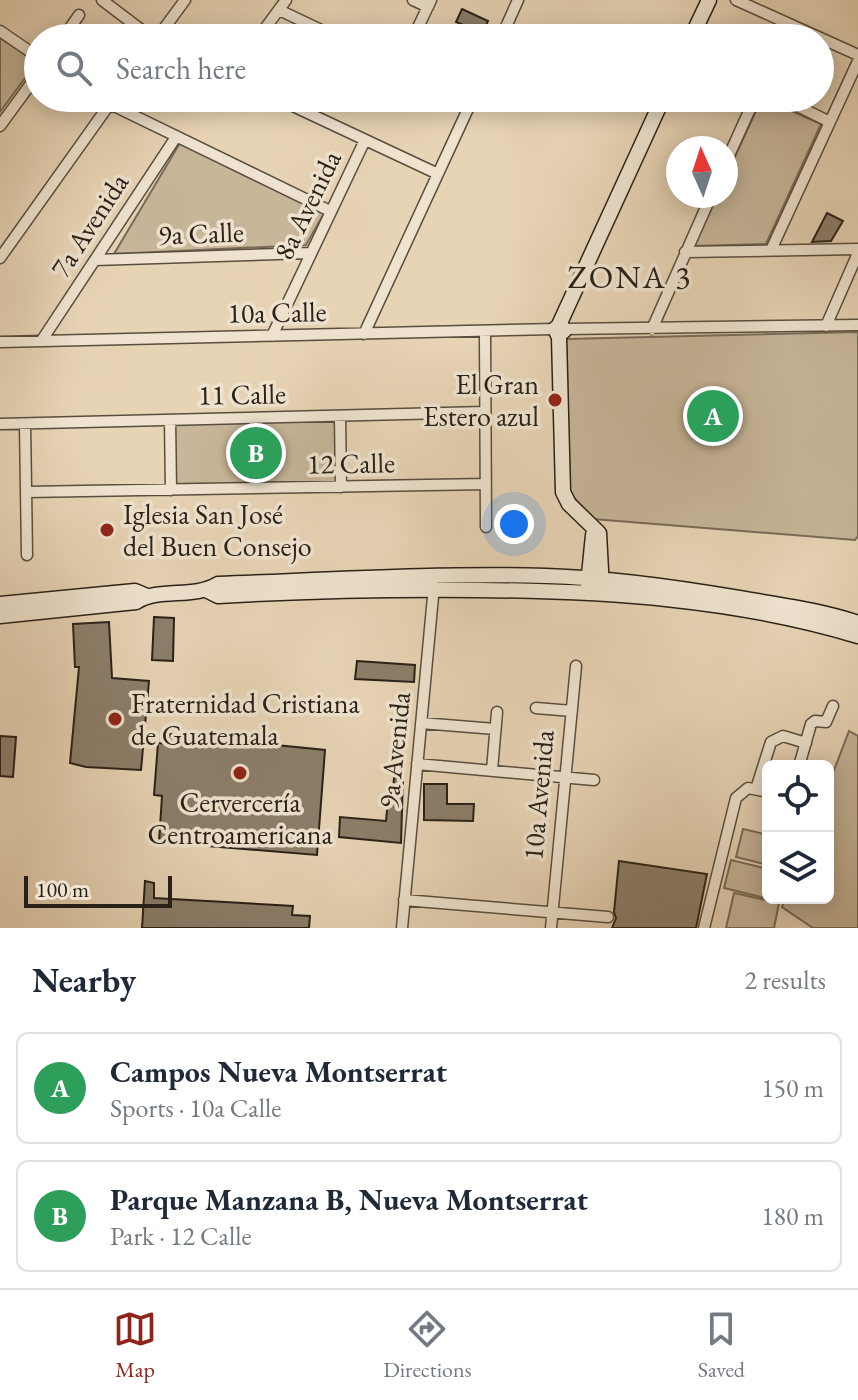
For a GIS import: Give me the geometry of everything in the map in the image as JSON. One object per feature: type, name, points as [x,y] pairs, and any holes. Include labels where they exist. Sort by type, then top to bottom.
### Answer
[{"type":"main road","points":[[698,24],[709,0]]},
{"type":"main road","points":[[595,586],[601,542],[599,533],[565,499],[563,492],[560,328],[566,307],[657,112]]},
{"type":"main road","points":[[0,616],[136,602],[147,596],[208,591],[218,584],[434,583],[595,586],[858,623]]},
{"type":"main road","points":[[0,604],[135,591],[147,596]]},
{"type":"main road","points":[[811,617],[858,636]]},
{"type":"street","points":[[102,0],[135,24]]},
{"type":"street","points":[[166,24],[185,0]]},
{"type":"street","points":[[413,0],[429,4],[420,24]]},
{"type":"street","points":[[507,24],[518,0]]},
{"type":"street","points":[[736,0],[789,24]]},
{"type":"street","points":[[268,24],[282,5],[314,24]]},
{"type":"street","points":[[73,24],[79,15]]},
{"type":"street","points":[[0,31],[24,47]]},
{"type":"street","points":[[771,250],[858,58],[834,46]]},
{"type":"street","points":[[0,126],[24,93]]},
{"type":"street","points":[[0,258],[104,112]]},
{"type":"street","points":[[132,112],[176,137],[330,211]]},
{"type":"street","points":[[306,112],[438,174]]},
{"type":"street","points":[[364,334],[464,112]]},
{"type":"street","points":[[738,136],[749,112]]},
{"type":"street","points":[[810,112],[830,122]]},
{"type":"street","name":"7a Avenida","points":[[42,340],[176,137]]},
{"type":"street","name":"8a Avenida","points":[[272,336],[365,140]]},
{"type":"street","points":[[652,329],[705,208]]},
{"type":"street","points":[[685,252],[858,251],[826,326]]},
{"type":"street","name":"9a Calle","points":[[95,260],[309,253]]},
{"type":"street","name":"10a Calle","points":[[0,342],[560,328],[858,325]]},
{"type":"street","points":[[485,332],[486,527]]},
{"type":"street","name":"11 Calle","points":[[0,424],[485,412]]},
{"type":"street","points":[[340,416],[341,487]]},
{"type":"street","points":[[170,420],[171,490]]},
{"type":"street","points":[[25,424],[27,555]]},
{"type":"street","name":"12 Calle","points":[[26,492],[486,484]]},
{"type":"street","name":"9a Avenida","points":[[402,928],[434,583]]},
{"type":"street","name":"10a Avenida","points":[[551,928],[576,666]]},
{"type":"street","points":[[801,760],[811,724],[815,721],[826,722],[833,706]]},
{"type":"street","points":[[536,708],[572,711]]},
{"type":"street","points":[[492,770],[497,712]]},
{"type":"street","points":[[421,723],[495,729]]},
{"type":"street","points":[[756,789],[771,742],[783,736],[806,743]]},
{"type":"street","points":[[417,764],[594,780]]},
{"type":"street","points":[[704,928],[736,798],[748,788],[762,790]]},
{"type":"street","points":[[404,900],[608,917]]},
{"type":"shaded area","points":[[0,35],[24,53],[24,80],[0,112]]},
{"type":"shaded area","points":[[756,112],[794,112],[821,124],[766,244],[693,246],[711,208],[738,208],[738,150]]},
{"type":"shaded area","points":[[180,143],[326,210],[306,245],[114,254]]},
{"type":"shaded area","points":[[858,332],[858,536],[855,540],[593,519],[570,493],[566,339]]},
{"type":"shaded area","points":[[338,419],[339,484],[174,486],[173,423]]},
{"type":"shaded area","points":[[849,731],[858,736],[858,928],[813,928],[782,907],[783,904],[834,904],[834,770]]},
{"type":"shaded area","points":[[743,829],[762,834],[762,864],[736,857]]},
{"type":"shaded area","points":[[731,860],[762,868],[762,897],[724,888]]},
{"type":"shaded area","points":[[734,893],[762,899],[762,904],[779,904],[774,928],[726,928]]},
{"type":"building","points":[[462,9],[488,21],[487,24],[456,22]]},
{"type":"building","points":[[827,213],[843,221],[831,241],[812,242]]},
{"type":"building","points":[[154,617],[174,618],[173,661],[152,660]]},
{"type":"building","points":[[109,622],[112,678],[149,681],[141,770],[86,767],[70,763],[79,667],[75,667],[73,624]]},
{"type":"building","points":[[357,661],[415,665],[414,682],[355,679]]},
{"type":"building","name":"Cervercería Centroamericana","points":[[170,734],[325,750],[317,855],[159,842],[162,796],[154,795],[158,743],[167,744]]},
{"type":"building","points":[[0,736],[16,737],[13,777],[0,776]]},
{"type":"building","points":[[394,778],[403,778],[401,843],[339,837],[340,817],[386,821]]},
{"type":"building","points":[[424,784],[447,784],[447,804],[474,804],[473,821],[424,820]]},
{"type":"building","points":[[619,861],[707,874],[696,928],[612,928],[616,918]]},
{"type":"building","name":"Cervercería Centroamericana","points":[[145,881],[154,883],[154,898],[293,906],[292,915],[310,916],[309,928],[142,928]]},
{"type":"place","name":"El Gran Estero azul","points":[[555,400]]},
{"type":"place","name":"Campos Nueva Montserrat","points":[[713,416]]},
{"type":"place","name":"Parque Manzana B, Nueva Montserrat","points":[[256,453]]},
{"type":"place","name":"Iglesia San José del Buen Consejo","points":[[107,530]]},
{"type":"place","name":"Fraternidad Cristiana de Guatemala","points":[[115,719]]},
{"type":"place","name":"Cervercería Centroamericana","points":[[240,773]]},
{"type":"district","name":"ZONA 3","points":[[630,277]]}]
